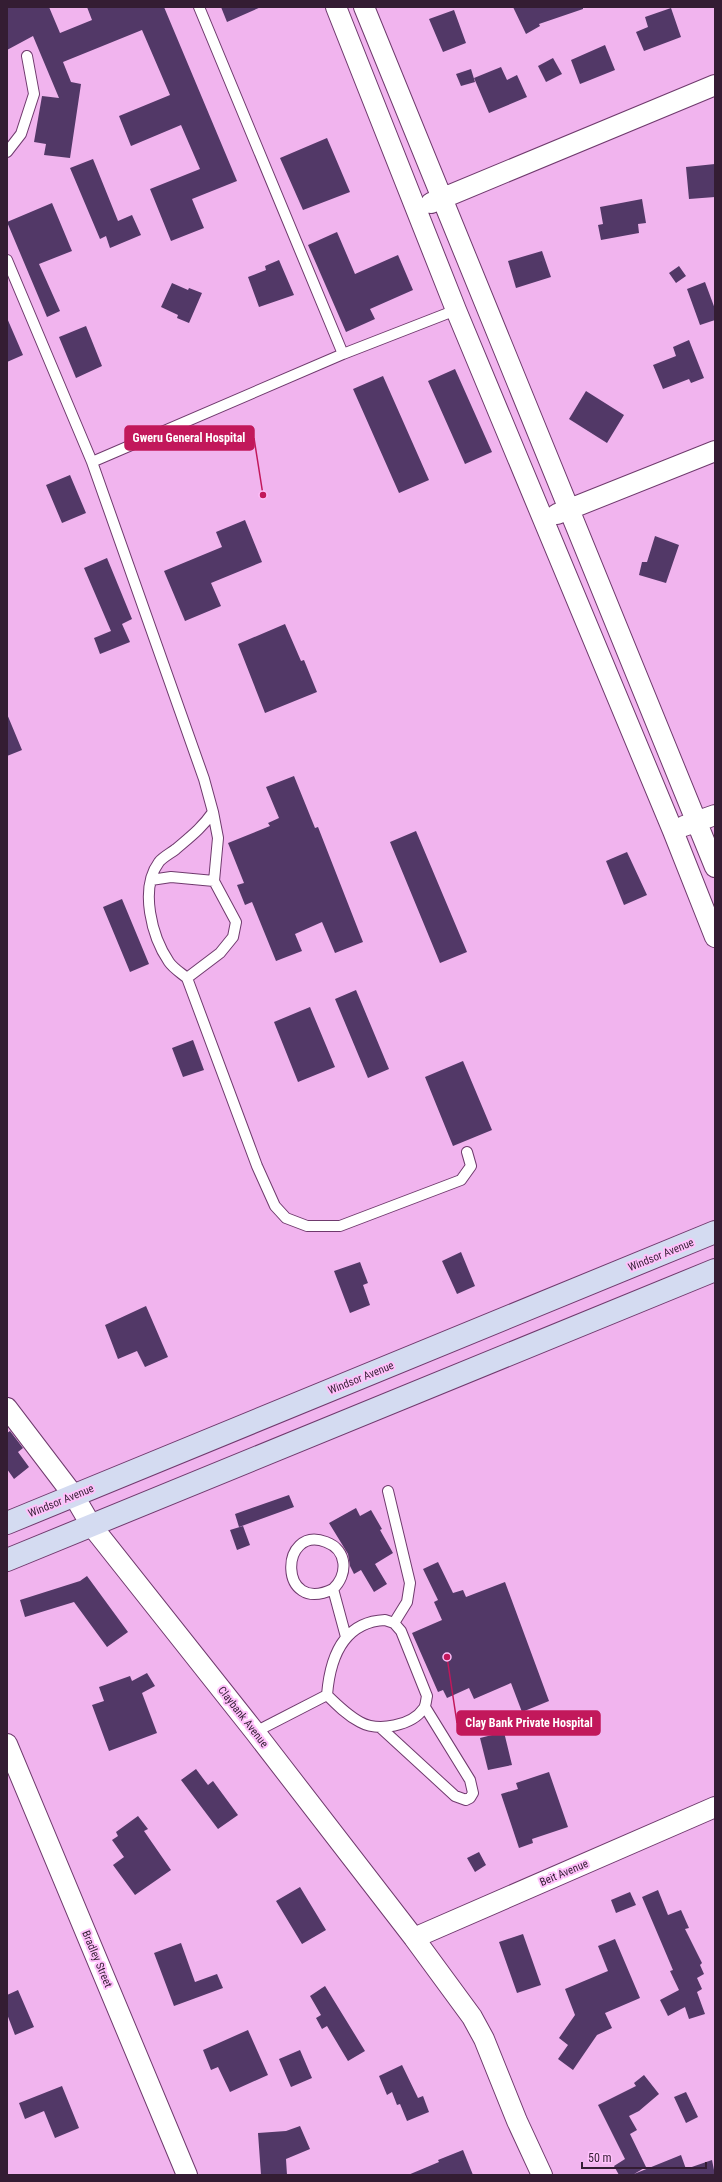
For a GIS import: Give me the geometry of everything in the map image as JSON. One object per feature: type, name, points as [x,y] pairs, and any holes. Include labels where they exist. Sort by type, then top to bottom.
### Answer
[{"type":"main road","name":"Windsor Avenue","points":[[7,1523],[715,1232]]},
{"type":"main road","points":[[7,1560],[715,1270]]},
{"type":"street","points":[[336,7],[418,208],[456,310],[542,520],[673,831],[715,937]]},
{"type":"street","points":[[364,7],[715,867]]},
{"type":"street","points":[[418,208],[715,85]]},
{"type":"street","points":[[542,520],[715,451]]},
{"type":"street","points":[[673,831],[715,814]]},
{"type":"street","name":"Claybank Avenue","points":[[7,1408],[74,1496],[91,1525],[255,1732],[414,1938],[472,2017],[484,2039],[517,2121],[542,2175]]},
{"type":"street","name":"Bradley Street","points":[[7,1744],[187,2175]]},
{"type":"street","name":"Beit Avenue","points":[[414,1938],[715,1808]]},
{"type":"lane","points":[[199,7],[343,354]]},
{"type":"lane","points":[[7,152],[21,134],[34,94],[27,56]]},
{"type":"lane","points":[[7,260],[92,462],[204,780],[218,838],[214,881],[236,922],[232,937],[220,953],[187,978]]},
{"type":"lane","points":[[92,462],[343,354],[456,310]]},
{"type":"lane","points":[[212,812],[202,828],[159,862],[151,880],[149,896],[152,923],[161,948],[170,963],[187,978],[257,1166],[275,1206],[286,1218],[307,1226],[340,1226],[461,1180],[471,1166],[467,1152]]},
{"type":"lane","points":[[151,880],[171,877],[214,881]]},
{"type":"lane","points":[[388,1491],[410,1583],[407,1602],[394,1623]]},
{"type":"lane","points":[[308,1541],[321,1541],[333,1545],[339,1551],[343,1559],[344,1571],[339,1583],[333,1589],[317,1594],[309,1593],[295,1583],[290,1567],[295,1551],[301,1545],[308,1541]]},
{"type":"lane","points":[[333,1589],[346,1637]]},
{"type":"lane","points":[[385,1620],[394,1623],[401,1631],[424,1685],[427,1696],[425,1707],[418,1715],[403,1723],[381,1728],[361,1723],[339,1708],[327,1695],[329,1674],[335,1657],[346,1637],[356,1628],[372,1621],[385,1620]]},
{"type":"lane","points":[[255,1732],[327,1695]]},
{"type":"lane","points":[[381,1728],[455,1796],[466,1800],[470,1798],[473,1793],[470,1780],[425,1707]]},
{"type":"building","points":[[7,7],[49,7],[60,33],[92,20],[87,7],[164,7],[237,181],[192,199],[204,228],[171,241],[150,189],[200,169],[181,125],[131,146],[119,116],[170,95],[142,30],[63,62],[71,82],[81,84],[70,158],[44,155],[46,144],[34,142],[42,96],[59,98],[33,36],[7,50]]},
{"type":"building","points":[[221,7],[261,7],[227,22]]},
{"type":"building","points":[[513,7],[583,7],[583,9],[539,24],[540,26],[526,34]]},
{"type":"building","points":[[671,8],[681,37],[644,51],[636,32],[648,27],[645,17]]},
{"type":"building","points":[[454,10],[466,43],[443,52],[429,19]]},
{"type":"building","points":[[605,45],[615,70],[580,84],[571,60]]},
{"type":"building","points":[[553,58],[562,74],[546,82],[538,66]]},
{"type":"building","points":[[501,67],[507,80],[517,75],[527,97],[489,113],[474,78]]},
{"type":"building","points":[[471,69],[475,82],[461,86],[456,74]]},
{"type":"building","points":[[327,138],[350,192],[303,210],[280,158]]},
{"type":"building","points":[[93,159],[118,221],[132,215],[141,235],[110,248],[106,236],[100,239],[70,168]]},
{"type":"building","points":[[715,164],[715,197],[689,199],[686,167]]},
{"type":"building","points":[[642,199],[646,223],[638,224],[639,233],[601,240],[598,225],[603,224],[600,207]]},
{"type":"building","points":[[52,203],[72,251],[39,264],[60,311],[47,317],[7,222]]},
{"type":"building","points":[[337,232],[355,274],[398,255],[413,290],[370,309],[375,319],[346,332],[308,245]]},
{"type":"building","points":[[542,251],[551,277],[516,288],[508,261]]},
{"type":"building","points":[[279,260],[294,295],[259,307],[248,277],[266,270],[265,266]]},
{"type":"building","points":[[679,266],[686,276],[676,283],[669,273]]},
{"type":"building","points":[[705,282],[715,309],[715,320],[700,325],[687,289]]},
{"type":"building","points":[[172,283],[188,290],[189,288],[202,293],[189,323],[177,318],[178,315],[161,307]]},
{"type":"building","points":[[7,318],[23,355],[7,362]]},
{"type":"building","points":[[86,326],[102,366],[76,378],[59,337]]},
{"type":"building","points":[[689,340],[704,378],[691,383],[689,379],[663,389],[653,365],[676,356],[673,347]]},
{"type":"building","points":[[455,369],[492,452],[465,464],[428,381]]},
{"type":"building","points":[[383,376],[429,480],[399,493],[353,389]]},
{"type":"building","points":[[586,391],[624,415],[607,443],[569,419]]},
{"type":"building","points":[[70,475],[86,513],[62,523],[46,485]]},
{"type":"building","points":[[245,520],[262,562],[211,583],[221,606],[185,621],[164,571],[222,547],[216,532]]},
{"type":"building","points":[[655,536],[679,545],[666,583],[639,575],[642,562],[647,562]]},
{"type":"building","points":[[107,558],[132,619],[122,624],[130,642],[100,654],[94,638],[111,631],[84,568]]},
{"type":"building","points":[[285,624],[301,661],[304,660],[317,692],[265,713],[238,644]]},
{"type":"building","points":[[7,714],[22,750],[7,756]]},
{"type":"building","points":[[294,776],[315,828],[318,827],[363,942],[335,953],[322,922],[295,934],[302,951],[276,961],[252,902],[245,905],[237,885],[244,883],[228,843],[270,826],[268,823],[279,818],[266,787]]},
{"type":"building","points":[[416,831],[467,952],[440,963],[390,842]]},
{"type":"building","points":[[627,852],[647,895],[624,905],[606,861]]},
{"type":"building","points":[[122,899],[149,964],[130,972],[103,907]]},
{"type":"building","points":[[356,990],[389,1069],[368,1078],[335,999]]},
{"type":"building","points":[[310,1007],[335,1067],[298,1082],[274,1022]]},
{"type":"building","points":[[193,1040],[204,1070],[183,1077],[172,1048]]},
{"type":"building","points":[[463,1061],[492,1130],[453,1146],[425,1077]]},
{"type":"building","points":[[461,1252],[475,1286],[457,1294],[442,1261]]},
{"type":"building","points":[[360,1262],[368,1283],[363,1285],[370,1305],[350,1313],[334,1271]]},
{"type":"building","points":[[146,1306],[168,1357],[145,1367],[137,1351],[118,1359],[105,1325]]},
{"type":"building","points":[[10,1431],[23,1448],[18,1452],[29,1467],[14,1479],[7,1469],[7,1433]]},
{"type":"building","points":[[289,1495],[294,1507],[239,1527],[235,1514]]},
{"type":"building","points":[[356,1508],[360,1516],[371,1510],[393,1553],[375,1564],[387,1584],[374,1592],[361,1570],[354,1574],[350,1566],[348,1554],[329,1523]]},
{"type":"building","points":[[243,1526],[250,1545],[237,1550],[230,1530]]},
{"type":"building","points":[[438,1562],[453,1593],[463,1590],[466,1597],[505,1582],[549,1701],[522,1712],[511,1683],[474,1699],[469,1688],[447,1698],[443,1690],[438,1692],[412,1633],[442,1620],[434,1602],[438,1600],[423,1569]]},
{"type":"building","points":[[87,1576],[128,1632],[107,1647],[74,1602],[25,1617],[20,1600],[80,1581]]},
{"type":"building","points":[[147,1673],[155,1686],[142,1693],[157,1733],[109,1751],[92,1705],[104,1701],[99,1687],[130,1676],[132,1681]]},
{"type":"building","points":[[504,1732],[512,1765],[488,1770],[480,1738]]},
{"type":"building","points":[[196,1769],[208,1785],[213,1781],[238,1815],[218,1829],[181,1780]]},
{"type":"building","points":[[549,1772],[568,1827],[532,1839],[533,1843],[519,1848],[501,1794],[518,1789],[516,1783]]},
{"type":"building","points":[[138,1816],[148,1829],[144,1831],[171,1870],[135,1895],[113,1865],[124,1857],[112,1840],[118,1836],[116,1832]]},
{"type":"building","points":[[479,1852],[486,1865],[475,1872],[467,1858]]},
{"type":"building","points":[[300,1887],[326,1930],[302,1944],[276,1901]]},
{"type":"building","points":[[658,1890],[668,1915],[681,1910],[689,1928],[685,1929],[702,1963],[700,1965],[704,1974],[697,1978],[702,1989],[697,1992],[705,2014],[689,2019],[685,2007],[668,2016],[660,2000],[679,1990],[670,1971],[673,1970],[642,1897]]},
{"type":"building","points":[[630,1892],[636,1905],[616,1913],[611,1900]]},
{"type":"building","points":[[523,1934],[541,1985],[517,1993],[499,1942]]},
{"type":"building","points":[[615,1939],[640,1998],[605,2013],[612,2028],[597,2035],[573,2070],[558,2059],[568,2045],[559,2038],[575,2015],[565,1989],[608,1971],[598,1946]]},
{"type":"building","points":[[181,1943],[195,1982],[217,1974],[223,1988],[174,2006],[154,1953]]},
{"type":"building","points":[[325,1986],[365,2051],[348,2061],[327,2026],[322,2029],[316,2018],[321,2015],[310,1996]]},
{"type":"building","points":[[18,1990],[34,2027],[15,2035],[7,2014],[7,1995]]},
{"type":"building","points":[[248,2030],[268,2075],[230,2092],[218,2067],[211,2070],[203,2050]]},
{"type":"building","points":[[300,2050],[312,2078],[291,2087],[279,2059]]},
{"type":"building","points":[[402,2065],[418,2098],[423,2096],[429,2112],[407,2121],[400,2104],[397,2105],[392,2092],[387,2095],[379,2076]]},
{"type":"building","points":[[644,2075],[659,2094],[639,2111],[629,2116],[637,2130],[630,2134],[646,2167],[634,2174],[681,2155],[686,2169],[712,2160],[715,2175],[619,2175],[614,2166],[625,2159],[598,2105],[636,2086],[634,2083]]},
{"type":"building","points":[[62,2086],[79,2128],[55,2138],[44,2111],[25,2119],[19,2103]]},
{"type":"building","points":[[686,2092],[698,2117],[686,2123],[674,2097]]},
{"type":"building","points":[[300,2126],[310,2149],[286,2159],[287,2175],[261,2175],[258,2133],[286,2131]]},
{"type":"building","points":[[463,2150],[473,2175],[408,2175],[439,2162],[438,2160]]},
{"type":"place","name":"Gweru General Hospital","points":[[263,495]]},
{"type":"place","name":"Clay Bank Private Hospital","points":[[447,1657]]}]
